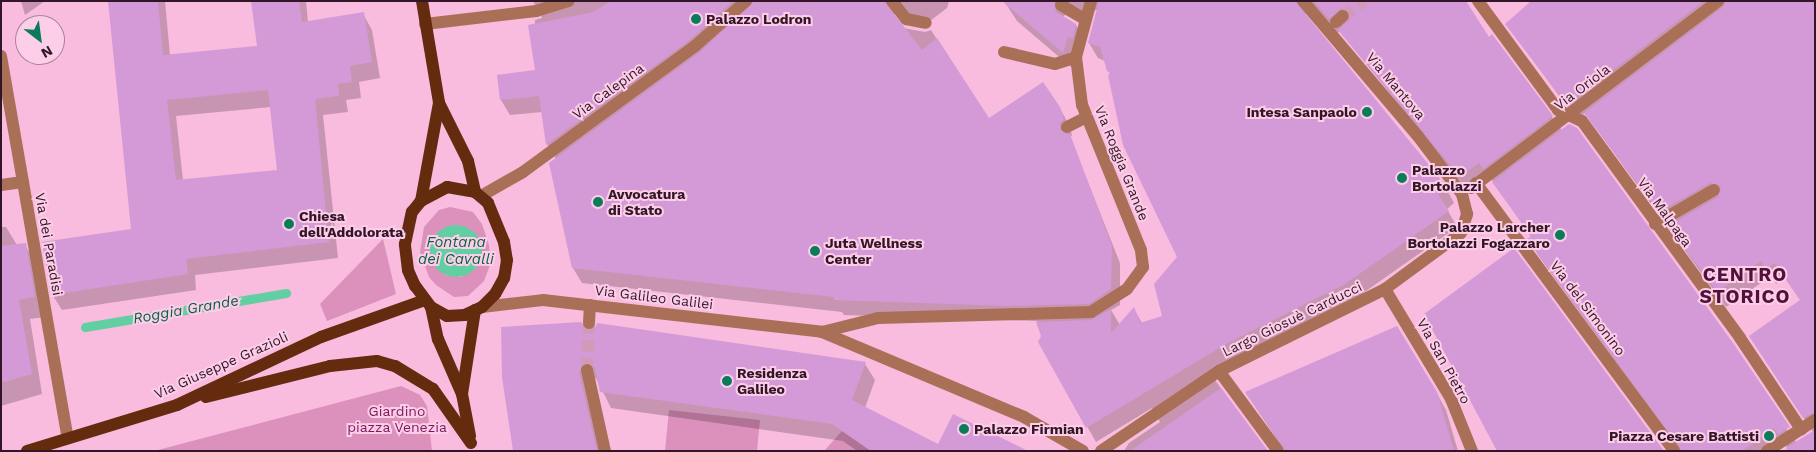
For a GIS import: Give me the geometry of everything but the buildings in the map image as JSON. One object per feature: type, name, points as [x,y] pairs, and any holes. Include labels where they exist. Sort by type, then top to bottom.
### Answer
[{"type":"main road","points":[[422,1],[439,103],[468,161],[478,194],[497,221],[507,260],[504,278],[495,294],[478,308],[447,316],[428,304]]},
{"type":"main road","points":[[439,103],[421,201],[407,223],[405,244],[408,270],[428,304],[438,339],[462,394],[472,447]]},
{"type":"main road","points":[[421,201],[447,187],[478,194]]},
{"type":"main road","name":"Via Giuseppe Grazioli","points":[[27,451],[177,405],[321,336],[428,304]]},
{"type":"main road","points":[[462,394],[478,308]]},
{"type":"main road","points":[[177,405],[330,366],[377,361],[395,366],[433,389],[472,447]]},
{"type":"street","points":[[425,24],[536,12],[568,1]]},
{"type":"street","name":"Via Calepina","points":[[478,194],[523,172],[695,46],[746,1]]},
{"type":"street","points":[[892,1],[906,19],[926,23]]},
{"type":"street","name":"Via Roggia Grande","points":[[1091,1],[1084,19],[1076,57],[1082,105],[1141,250],[1143,267],[1127,289],[1091,312]]},
{"type":"street","name":"Via Mantova","points":[[1304,1],[1418,134],[1462,194]]},
{"type":"street","name":"Via Malpaga","points":[[1478,1],[1497,30],[1558,110],[1582,121],[1655,224],[1740,338],[1801,428]]},
{"type":"street","name":"Via Oriola","points":[[1462,194],[1570,116],[1718,1]]},
{"type":"street","points":[[1062,5],[1084,19]]},
{"type":"street","points":[[1004,52],[1055,64],[1076,57]]},
{"type":"street","name":"Via dei Paradisi","points":[[1,56],[68,438]]},
{"type":"street","points":[[1067,127],[1087,117]]},
{"type":"street","points":[[1,185],[23,182]]},
{"type":"street","name":"Via del Simonino","points":[[1476,183],[1674,451]]},
{"type":"street","points":[[1655,224],[1714,190]]},
{"type":"street","name":"Largo Giosuè Carducci","points":[[1101,451],[1220,371],[1385,289],[1461,233],[1466,214],[1462,194]]},
{"type":"street","name":"Via San Pietro","points":[[1385,289],[1451,399],[1472,451]]},
{"type":"street","name":"Via Galileo Galilei","points":[[478,308],[544,300],[822,332],[1024,417],[1083,451]]},
{"type":"street","points":[[589,322],[590,305]]},
{"type":"street","name":"Via Galileo Galilei","points":[[822,332],[878,318],[1091,312]]},
{"type":"street","points":[[587,370],[605,451]]},
{"type":"street","points":[[1220,371],[1278,451]]},
{"type":"street","points":[[1767,451],[1815,420]]},
{"type":"green space","points":[[450,207],[473,212],[482,224],[489,245],[490,265],[484,281],[468,296],[454,297],[436,285],[429,277],[420,252],[424,227],[439,210]],"holes":[[[453,225],[476,268],[461,277],[445,275],[433,263],[438,233]]]},
{"type":"green space","points":[[383,239],[396,294],[327,321],[320,304]]},
{"type":"green space","name":"Giardino piazza Venezia","points":[[401,386],[420,395],[427,406],[432,451],[154,451]]},
{"type":"green space","points":[[669,410],[760,420],[757,451],[665,451]]},
{"type":"green space","points":[[842,431],[871,451],[824,451]]},
{"type":"water","name":"Fontana dei Cavalli","points":[[456,225],[470,229],[478,237],[482,251],[478,265],[470,273],[456,277],[442,273],[434,265],[430,251],[434,237],[442,229]]},
{"type":"waterway","name":"Roggia Grande","points":[[85,327],[286,293]]},
{"type":"tunnel","points":[[1343,16],[1364,1]]},
{"type":"tunnel","points":[[587,370],[589,323]]},
{"type":"place","name":"Palazzo Lodron","points":[[696,19]]},
{"type":"place","name":"Intesa Sanpaolo","points":[[1367,112]]},
{"type":"place","name":"Palazzo Bortolazzi","points":[[1402,178]]},
{"type":"place","name":"Avvocatura di Stato","points":[[598,202]]},
{"type":"place","name":"Chiesa dell'Addolorata","points":[[289,224]]},
{"type":"place","name":"Palazzo Larcher Bortolazzi Fogazzaro","points":[[1560,235]]},
{"type":"place","name":"Juta Wellness Center","points":[[815,251]]},
{"type":"place","name":"Residenza Galileo","points":[[727,381]]},
{"type":"place","name":"Palazzo Firmian","points":[[964,429]]},
{"type":"place","name":"Piazza Cesare Battisti","points":[[1769,436]]},
{"type":"district","name":"CENTRO STORICO","points":[[1745,286]]}]
